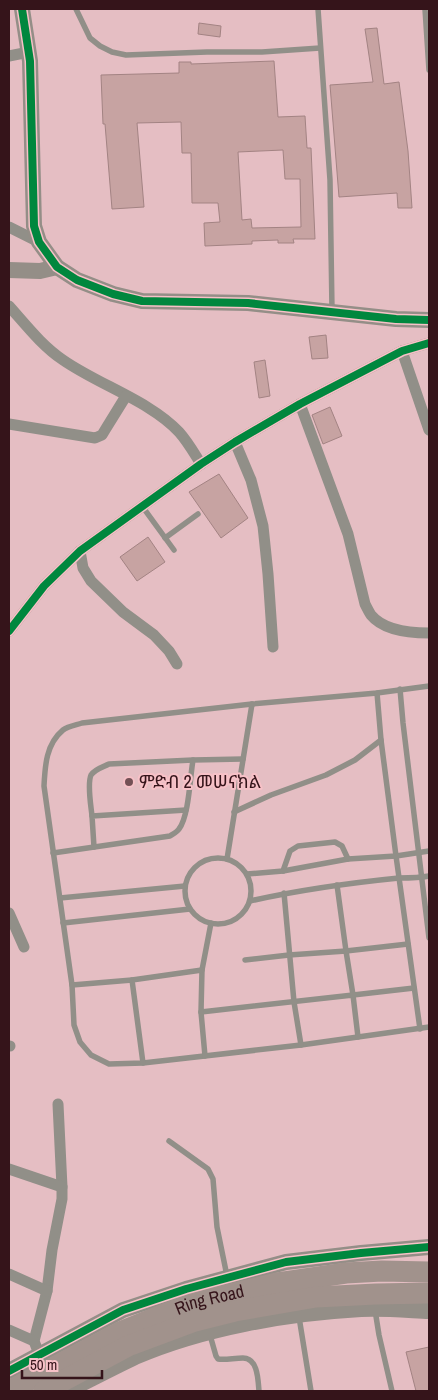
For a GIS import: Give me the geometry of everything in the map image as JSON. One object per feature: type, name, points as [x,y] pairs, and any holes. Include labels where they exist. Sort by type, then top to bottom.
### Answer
[{"type":"highway","name":"Ring Road","points":[[9,1391],[120,1332],[192,1303],[276,1283],[346,1273],[382,1271],[429,1272]]},
{"type":"highway","name":"Ring Road","points":[[44,1391],[128,1346],[195,1321],[235,1311],[316,1298],[376,1294],[429,1294]]},
{"type":"street","points":[[22,9],[29,52],[34,226],[39,242],[57,267],[76,280],[113,294],[142,300],[248,303],[429,320]]},
{"type":"street","points":[[9,56],[29,52]]},
{"type":"street","points":[[9,227],[39,242]]},
{"type":"street","points":[[9,270],[40,270],[57,267]]},
{"type":"street","points":[[9,306],[46,346],[61,359],[147,407],[166,420],[189,444],[201,464]]},
{"type":"street","points":[[9,631],[44,586],[80,551],[201,464],[234,442],[300,404],[402,351],[429,343]]},
{"type":"street","points":[[402,351],[429,430]]},
{"type":"street","points":[[9,424],[95,438],[102,435],[126,396]]},
{"type":"street","points":[[300,404],[348,534],[365,604],[371,615],[380,622],[395,629],[416,633],[429,633]]},
{"type":"street","points":[[234,442],[251,480],[263,526],[273,647]]},
{"type":"street","points":[[80,551],[83,568],[91,580],[123,612],[154,635],[169,651],[177,664]]},
{"type":"street","points":[[9,913],[24,947]]},
{"type":"street","points":[[37,1348],[62,1199],[58,1104]]},
{"type":"street","points":[[9,1169],[62,1187]]},
{"type":"street","points":[[9,1371],[37,1348],[123,1310],[186,1289],[286,1262],[429,1247]]},
{"type":"street","points":[[9,1274],[47,1290]]},
{"type":"street","points":[[72,1390],[136,1357],[188,1338],[230,1327],[299,1315],[360,1309],[429,1311]]},
{"type":"street","points":[[9,1330],[37,1348]]},
{"type":"lane","points":[[76,9],[90,38],[112,52],[126,55],[262,52],[320,48]]},
{"type":"lane","points":[[318,9],[330,180],[332,312]]},
{"type":"lane","points":[[424,9],[429,70]]},
{"type":"lane","points":[[142,506],[174,550]]},
{"type":"lane","points":[[165,538],[198,514]]},
{"type":"lane","points":[[429,686],[82,723],[64,729],[52,743],[45,761],[44,786],[72,985],[74,1025],[80,1042],[92,1055],[109,1064],[143,1063],[429,1028]]},
{"type":"lane","points":[[400,689],[420,853],[426,877],[429,938]]},
{"type":"lane","points":[[377,693],[381,740],[420,1029]]},
{"type":"lane","points":[[227,859],[252,704]]},
{"type":"lane","points":[[234,812],[271,795],[326,775],[355,760],[381,740]]},
{"type":"lane","points":[[94,846],[89,784],[92,774],[97,769],[109,764],[243,759]]},
{"type":"lane","points":[[53,853],[170,836],[179,830],[186,810],[192,760]]},
{"type":"lane","points":[[92,816],[186,810]]},
{"type":"lane","points":[[283,871],[290,851],[298,846],[335,842],[342,846],[348,860]]},
{"type":"lane","points":[[247,874],[283,871],[348,860],[429,851]]},
{"type":"lane","points":[[227,859],[238,865],[247,874],[251,887],[250,901],[244,912],[235,920],[223,924],[211,923],[199,918],[190,909],[186,898],[185,886],[189,876],[205,860],[227,859]]},
{"type":"lane","points":[[250,901],[284,893],[337,885],[426,877]]},
{"type":"lane","points":[[337,885],[358,1037]]},
{"type":"lane","points":[[60,898],[185,886]]},
{"type":"lane","points":[[284,893],[294,1002],[301,1045]]},
{"type":"lane","points":[[63,923],[190,909]]},
{"type":"lane","points":[[206,1056],[202,1012],[202,970],[211,923]]},
{"type":"lane","points":[[245,960],[408,944]]},
{"type":"lane","points":[[72,985],[132,980],[202,970]]},
{"type":"lane","points":[[132,980],[143,1063]]},
{"type":"lane","points":[[202,1012],[414,988]]},
{"type":"lane","points":[[169,1141],[208,1169],[213,1178],[217,1227],[228,1278]]},
{"type":"lane","points":[[375,1309],[392,1391]]},
{"type":"lane","points":[[299,1315],[311,1391]]},
{"type":"lane","points":[[209,1332],[218,1358],[245,1358],[254,1364],[259,1391]]},
{"type":"building","points":[[199,23],[221,26],[220,37],[198,34]]},
{"type":"building","points":[[377,28],[384,84],[399,82],[408,151],[412,208],[398,208],[397,193],[339,197],[330,85],[373,82],[365,29]]},
{"type":"building","points":[[274,61],[278,117],[305,116],[307,148],[311,148],[315,239],[293,239],[294,243],[278,243],[278,240],[252,241],[252,244],[205,246],[204,223],[220,222],[218,203],[192,203],[191,153],[182,153],[181,122],[137,123],[144,207],[112,209],[105,124],[103,124],[101,75],[179,73],[179,62],[191,62],[191,64]],"holes":[[[283,150],[285,179],[300,179],[301,227],[252,228],[251,219],[242,220],[238,152]]]},
{"type":"building","points":[[326,335],[328,358],[312,359],[309,337]]},
{"type":"building","points":[[265,360],[270,396],[259,398],[254,362]]},
{"type":"building","points":[[330,407],[342,436],[323,444],[312,415]]},
{"type":"building","points":[[219,474],[248,518],[221,538],[189,492]]},
{"type":"building","points":[[148,537],[165,562],[137,581],[120,557]]},
{"type":"building","points":[[429,1347],[429,1391],[416,1391],[406,1352]]},
{"type":"cycle path","points":[[22,9],[30,61],[34,226],[39,242],[57,267],[77,280],[113,294],[142,301],[248,303],[396,319],[429,320]]},
{"type":"cycle path","points":[[9,631],[44,586],[80,551],[201,464],[300,404],[402,351],[429,343]]},
{"type":"cycle path","points":[[9,1371],[123,1310],[186,1289],[286,1262],[429,1247]]},
{"type":"place","name":"ምድብ 2 መሠናክል","points":[[129,782]]}]
